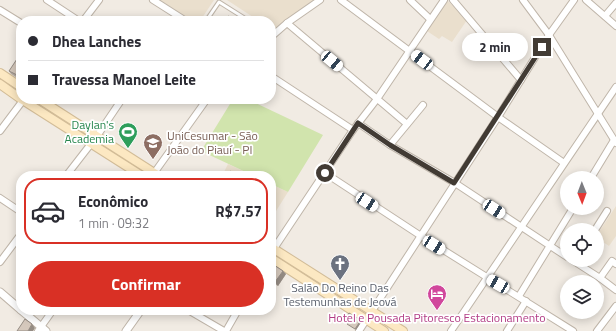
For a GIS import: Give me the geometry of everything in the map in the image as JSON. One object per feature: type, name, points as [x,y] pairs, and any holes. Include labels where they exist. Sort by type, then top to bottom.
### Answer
[{"type":"main road","points":[[0,73],[16,84]]},
{"type":"main road","points":[[0,84],[16,95]]},
{"type":"main road","points":[[30,104],[134,171]]},
{"type":"main road","points":[[47,104],[149,171]]},
{"type":"main road","points":[[276,252],[403,331]]},
{"type":"main road","points":[[276,261],[384,331]]},
{"type":"street","points":[[47,0],[71,16]]},
{"type":"street","points":[[87,16],[99,0]]},
{"type":"street","points":[[153,0],[173,16]]},
{"type":"street","points":[[276,33],[320,0]]},
{"type":"street","points":[[341,0],[498,117],[564,163]]},
{"type":"street","points":[[410,0],[430,19]]},
{"type":"street","points":[[276,244],[353,130],[377,99],[444,0]]},
{"type":"street","points":[[453,0],[521,80]]},
{"type":"street","points":[[522,0],[549,35],[615,142],[596,171]]},
{"type":"street","points":[[359,331],[498,117],[549,35],[574,0]]},
{"type":"street","points":[[586,0],[616,26]]},
{"type":"street","points":[[605,16],[616,3]]},
{"type":"street","points":[[0,10],[16,21]]},
{"type":"street","points":[[287,23],[407,124]]},
{"type":"street","points":[[276,79],[353,130]]},
{"type":"street","points":[[450,331],[616,87]]},
{"type":"street","points":[[0,131],[19,104]]},
{"type":"street","points":[[70,171],[97,136],[119,104]]},
{"type":"street","points":[[158,171],[200,104]]},
{"type":"street","points":[[390,145],[423,105]]},
{"type":"street","points":[[358,123],[390,145],[454,183],[560,252]]},
{"type":"street","points":[[325,173],[421,236],[573,331]]},
{"type":"street","points":[[0,198],[16,209]]},
{"type":"street","points":[[599,223],[607,211]]},
{"type":"street","points":[[519,296],[569,215]]},
{"type":"street","points":[[0,262],[16,241]]},
{"type":"street","points":[[602,275],[612,261],[616,264]]},
{"type":"street","points":[[583,267],[595,275]]},
{"type":"street","points":[[604,281],[616,290]]},
{"type":"street","points":[[0,292],[16,306]]},
{"type":"street","points":[[507,331],[526,301]]},
{"type":"street","points":[[598,331],[616,306]]},
{"type":"street","points":[[26,315],[42,330],[50,315]]},
{"type":"street","points":[[126,331],[137,315]]},
{"type":"street","points":[[197,315],[225,331],[235,315]]},
{"type":"lane","points":[[209,16],[219,2],[241,16]]},
{"type":"shaded area","points":[[160,0],[214,0],[203,16],[184,16]]},
{"type":"shaded area","points":[[227,0],[315,0],[276,29],[276,16],[251,16]]},
{"type":"shaded area","points":[[447,0],[467,20],[452,42],[442,36],[439,39],[427,31]]},
{"type":"shaded area","points":[[228,164],[243,171],[224,171]]},
{"type":"shaded area","points":[[276,186],[288,192],[276,211]]},
{"type":"shaded area","points":[[616,206],[616,236],[609,246],[604,243],[604,224]]},
{"type":"green space","points":[[230,104],[258,104],[323,135],[288,192],[276,186],[276,171],[243,171],[201,151]]},
{"type":"building","points":[[16,60],[16,74],[9,71]]},
{"type":"building","points":[[276,266],[283,271],[276,281]]},
{"type":"building","points":[[349,313],[361,320],[355,329],[347,324],[350,320],[347,316]]},
{"type":"building","points":[[25,319],[32,324],[28,331],[17,331]]},
{"type":"place","name":"Daylan's Academia","points":[[128,149]]},
{"type":"place","name":"UniCesumar - São João do Piauí - PI","points":[[153,160]]},
{"type":"place","name":"Salão Do Reino Das Testemunhas de Jeová","points":[[340,281]]},
{"type":"place","name":"Hotel e Pousada Pitoresco Estacionamento","points":[[437,311]]},
{"type":"route","points":[[325,173],[358,123],[390,145],[454,183],[542,47]]}]
